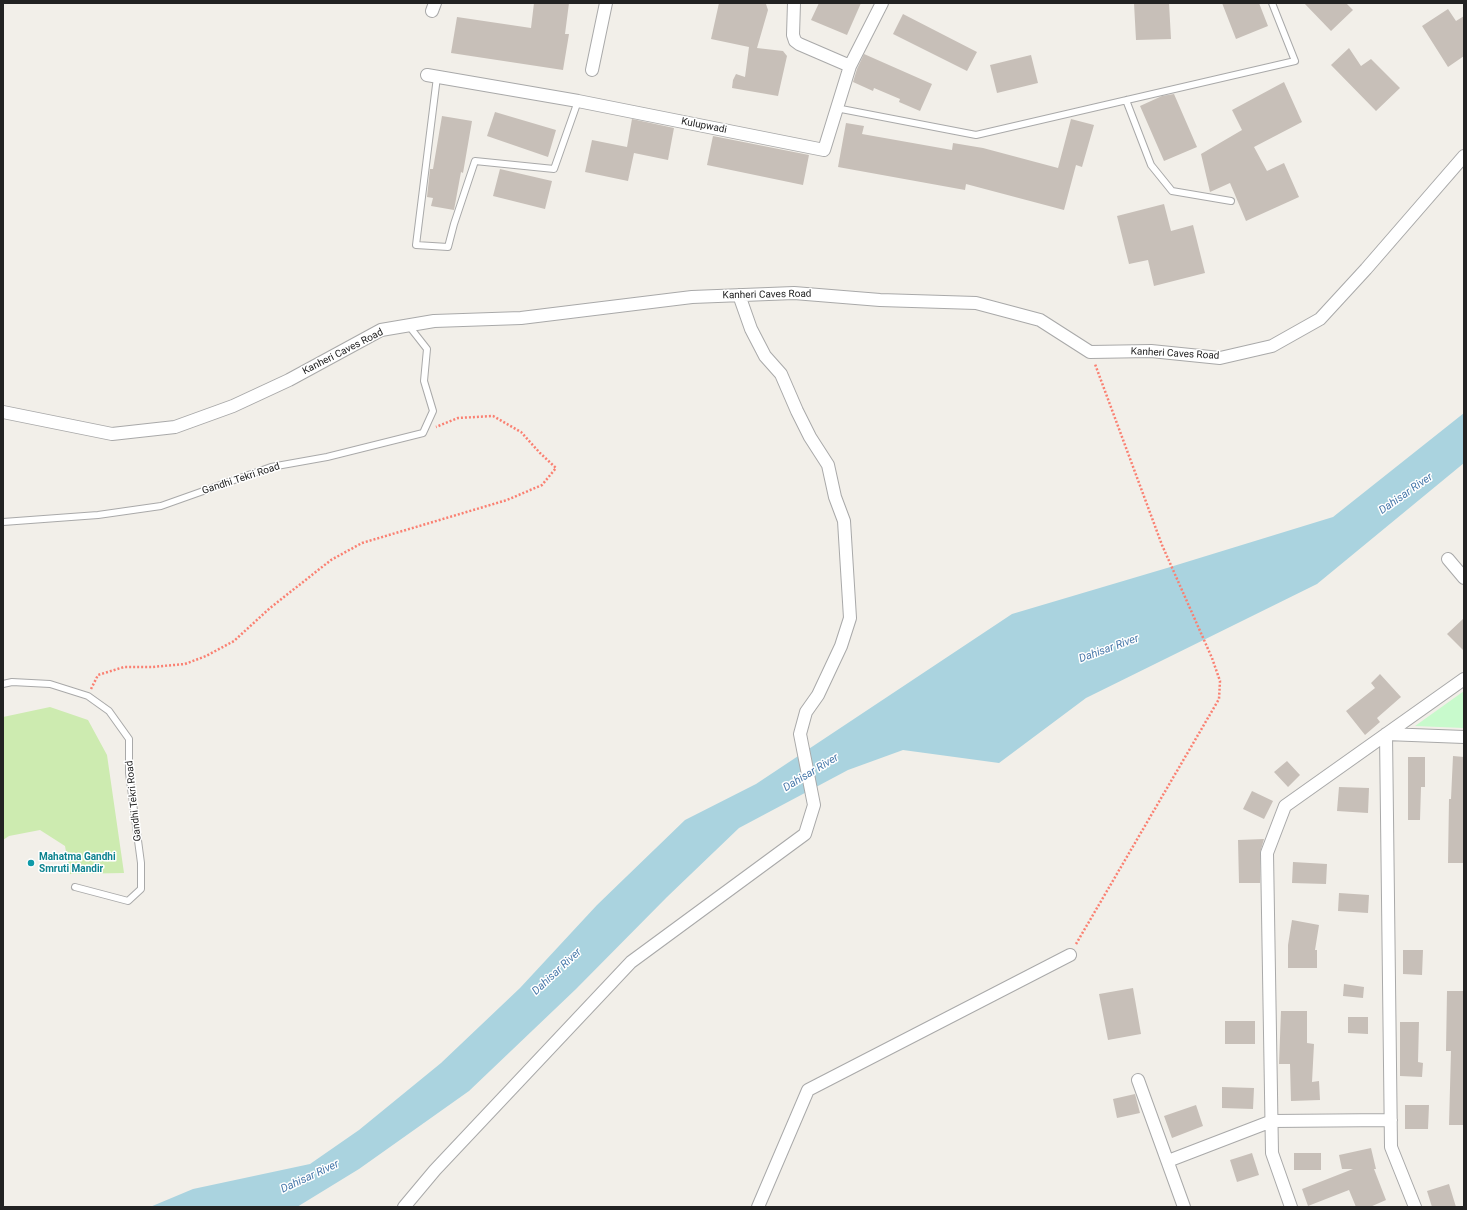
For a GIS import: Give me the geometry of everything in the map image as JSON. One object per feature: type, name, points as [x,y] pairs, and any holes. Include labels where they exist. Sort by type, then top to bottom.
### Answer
[{"type":"street","points":[[592,70],[606,3]]},
{"type":"street","points":[[794,3],[793,34],[795,41],[850,66]]},
{"type":"street","name":"Kulupwadi","points":[[432,76],[578,101],[824,150],[850,66],[882,3]]},
{"type":"street","name":"Kanheri Caves Road","points":[[3,412],[112,434],[175,427],[233,406],[289,380],[381,330],[434,321],[520,318],[692,297],[794,293],[880,300],[976,303],[1040,320],[1090,352],[1151,351],[1220,358],[1272,346],[1320,319],[1366,269],[1464,156]]},
{"type":"street","points":[[404,1207],[435,1170],[630,962],[805,834],[814,805],[800,734],[806,712],[818,695],[841,646],[850,618],[844,521],[835,497],[828,465],[810,437],[796,411],[782,374],[765,356],[751,329],[739,295]]},
{"type":"street","points":[[1448,558],[1464,578]]},
{"type":"street","points":[[1291,1207],[1272,1153],[1267,853],[1285,806],[1464,679]]},
{"type":"street","points":[[1386,734],[1464,737]]},
{"type":"street","points":[[1386,734],[1391,1147],[1415,1207]]},
{"type":"street","points":[[758,1207],[808,1090],[1070,955]]},
{"type":"street","points":[[1138,1080],[1184,1207]]},
{"type":"street","points":[[1168,1161],[1272,1121],[1391,1120]]},
{"type":"lane","points":[[836,108],[976,135],[1295,61],[1272,3]]},
{"type":"lane","points":[[432,76],[416,245],[448,247],[474,161],[554,169],[578,101]]},
{"type":"lane","points":[[1126,100],[1150,166],[1172,190],[1231,201]]},
{"type":"lane","points":[[409,326],[427,349],[424,381],[433,411],[423,432]]},
{"type":"lane","name":"Gandhi Tekri Road","points":[[3,522],[98,515],[161,506],[271,467],[327,457],[423,432]]},
{"type":"lane","name":"Gandhi Tekri Road","points":[[3,684],[12,682],[50,684],[88,696],[109,711],[129,739],[129,773],[140,863],[141,889],[128,901],[75,887]]},
{"type":"path","points":[[1070,955],[1219,699],[1220,681],[1212,658],[1162,544],[1090,352]]},
{"type":"path","points":[[88,696],[98,675],[124,667],[152,667],[185,664],[206,656],[234,641],[270,608],[331,560],[362,543],[507,500],[542,485],[556,468],[521,432],[493,416],[458,418],[423,432]]},
{"type":"green space","points":[[1464,691],[1464,728],[1415,726]]},
{"type":"green space","points":[[50,707],[88,720],[107,755],[124,873],[70,874],[65,846],[40,830],[9,836],[3,840],[3,717]]},
{"type":"water","name":"Dahisar River","points":[[1464,413],[1464,463],[1317,584],[1086,698],[999,763],[903,750],[848,770],[739,828],[667,897],[576,989],[469,1091],[359,1169],[297,1207],[150,1207],[193,1189],[310,1164],[359,1130],[441,1063],[520,988],[597,905],[685,820],[756,784],[1012,614],[1333,517]]},
{"type":"building","points":[[534,3],[569,3],[565,34],[569,34],[563,70],[451,53],[457,17],[531,28]]},
{"type":"building","points":[[719,3],[766,4],[768,10],[757,48],[783,51],[787,56],[778,96],[732,88],[733,80],[736,74],[745,77],[749,47],[711,39]]},
{"type":"building","points":[[819,3],[861,3],[847,35],[811,20]]},
{"type":"building","points":[[1134,3],[1169,3],[1171,39],[1136,40]]},
{"type":"building","points":[[1222,3],[1259,3],[1268,26],[1236,39]]},
{"type":"building","points":[[1304,3],[1346,3],[1353,10],[1331,31]]},
{"type":"building","points":[[1448,9],[1456,21],[1464,16],[1464,56],[1448,67],[1422,26]]},
{"type":"building","points":[[903,14],[977,52],[967,71],[893,34]]},
{"type":"building","points":[[1349,48],[1361,66],[1371,59],[1400,88],[1376,111],[1331,65]]},
{"type":"building","points":[[864,54],[932,84],[920,111],[899,102],[900,99],[874,88],[873,91],[853,82]]},
{"type":"building","points":[[1031,55],[1038,83],[997,93],[990,65]]},
{"type":"building","points":[[1284,82],[1302,122],[1254,147],[1267,171],[1284,163],[1299,197],[1246,221],[1230,183],[1210,192],[1201,154],[1242,130],[1232,110]]},
{"type":"building","points":[[1174,94],[1197,147],[1164,161],[1140,106],[1162,96]]},
{"type":"building","points":[[495,112],[556,130],[548,157],[487,136]]},
{"type":"building","points":[[442,116],[472,121],[463,173],[461,172],[454,210],[431,206],[433,198],[427,197],[430,169],[433,169]]},
{"type":"building","points":[[632,119],[674,128],[668,160],[634,153],[628,181],[585,172],[592,140],[627,147]]},
{"type":"building","points":[[1071,119],[1094,125],[1082,167],[1076,165],[1064,210],[966,184],[965,190],[838,167],[846,123],[864,126],[862,134],[952,150],[953,143],[983,148],[1058,168]]},
{"type":"building","points":[[713,136],[809,155],[803,185],[707,165]]},
{"type":"building","points":[[500,169],[552,181],[545,209],[493,196]]},
{"type":"building","points":[[1164,204],[1171,231],[1193,225],[1205,273],[1154,286],[1148,260],[1129,264],[1117,216]]},
{"type":"building","points":[[1464,618],[1464,651],[1447,634]]},
{"type":"building","points":[[1380,674],[1401,697],[1377,718],[1380,722],[1365,735],[1346,711],[1375,688],[1371,683]]},
{"type":"building","points":[[1453,756],[1464,757],[1464,863],[1448,863],[1449,799],[1451,799]]},
{"type":"building","points":[[1408,757],[1425,757],[1425,787],[1421,787],[1420,820],[1408,820]]},
{"type":"building","points":[[1287,761],[1300,775],[1288,787],[1274,772]]},
{"type":"building","points":[[1339,787],[1369,788],[1368,813],[1337,811]]},
{"type":"building","points":[[1252,791],[1273,801],[1264,819],[1243,809]]},
{"type":"building","points":[[1264,839],[1260,853],[1260,883],[1239,883],[1238,840]]},
{"type":"building","points":[[1293,862],[1327,864],[1326,884],[1292,883]]},
{"type":"building","points":[[1339,893],[1369,895],[1368,913],[1338,911]]},
{"type":"building","points":[[1292,920],[1319,925],[1315,950],[1317,950],[1317,968],[1288,968],[1288,945]]},
{"type":"building","points":[[1403,950],[1423,950],[1422,975],[1403,974]]},
{"type":"building","points":[[1344,984],[1364,987],[1363,998],[1343,996]]},
{"type":"building","points":[[1133,988],[1141,1034],[1108,1040],[1099,994]]},
{"type":"building","points":[[1447,991],[1464,991],[1464,1125],[1449,1125],[1451,1051],[1446,1051]]},
{"type":"building","points":[[1281,1011],[1307,1011],[1307,1043],[1314,1044],[1312,1082],[1319,1081],[1320,1100],[1291,1101],[1290,1064],[1279,1064]]},
{"type":"building","points":[[1348,1017],[1368,1017],[1368,1034],[1348,1033]]},
{"type":"building","points":[[1225,1021],[1255,1021],[1255,1044],[1225,1044]]},
{"type":"building","points":[[1400,1022],[1419,1022],[1418,1062],[1423,1063],[1422,1077],[1400,1076]]},
{"type":"building","points":[[1222,1087],[1254,1088],[1253,1109],[1222,1108]]},
{"type":"building","points":[[1135,1094],[1140,1113],[1117,1118],[1113,1099]]},
{"type":"building","points":[[1196,1105],[1203,1126],[1172,1138],[1164,1116]]},
{"type":"building","points":[[1405,1105],[1429,1105],[1428,1129],[1405,1129]]},
{"type":"building","points":[[1371,1148],[1376,1169],[1374,1169],[1386,1200],[1370,1207],[1356,1207],[1349,1190],[1308,1206],[1302,1189],[1353,1169],[1342,1169],[1339,1155]]},
{"type":"building","points":[[1252,1153],[1259,1175],[1237,1182],[1230,1160]]},
{"type":"building","points":[[1294,1153],[1321,1153],[1321,1170],[1294,1170]]},
{"type":"building","points":[[1449,1184],[1456,1207],[1432,1207],[1427,1191]]},
{"type":"place","name":"Mahatma Gandhi Smruti Mandir","points":[[31,863]]}]
